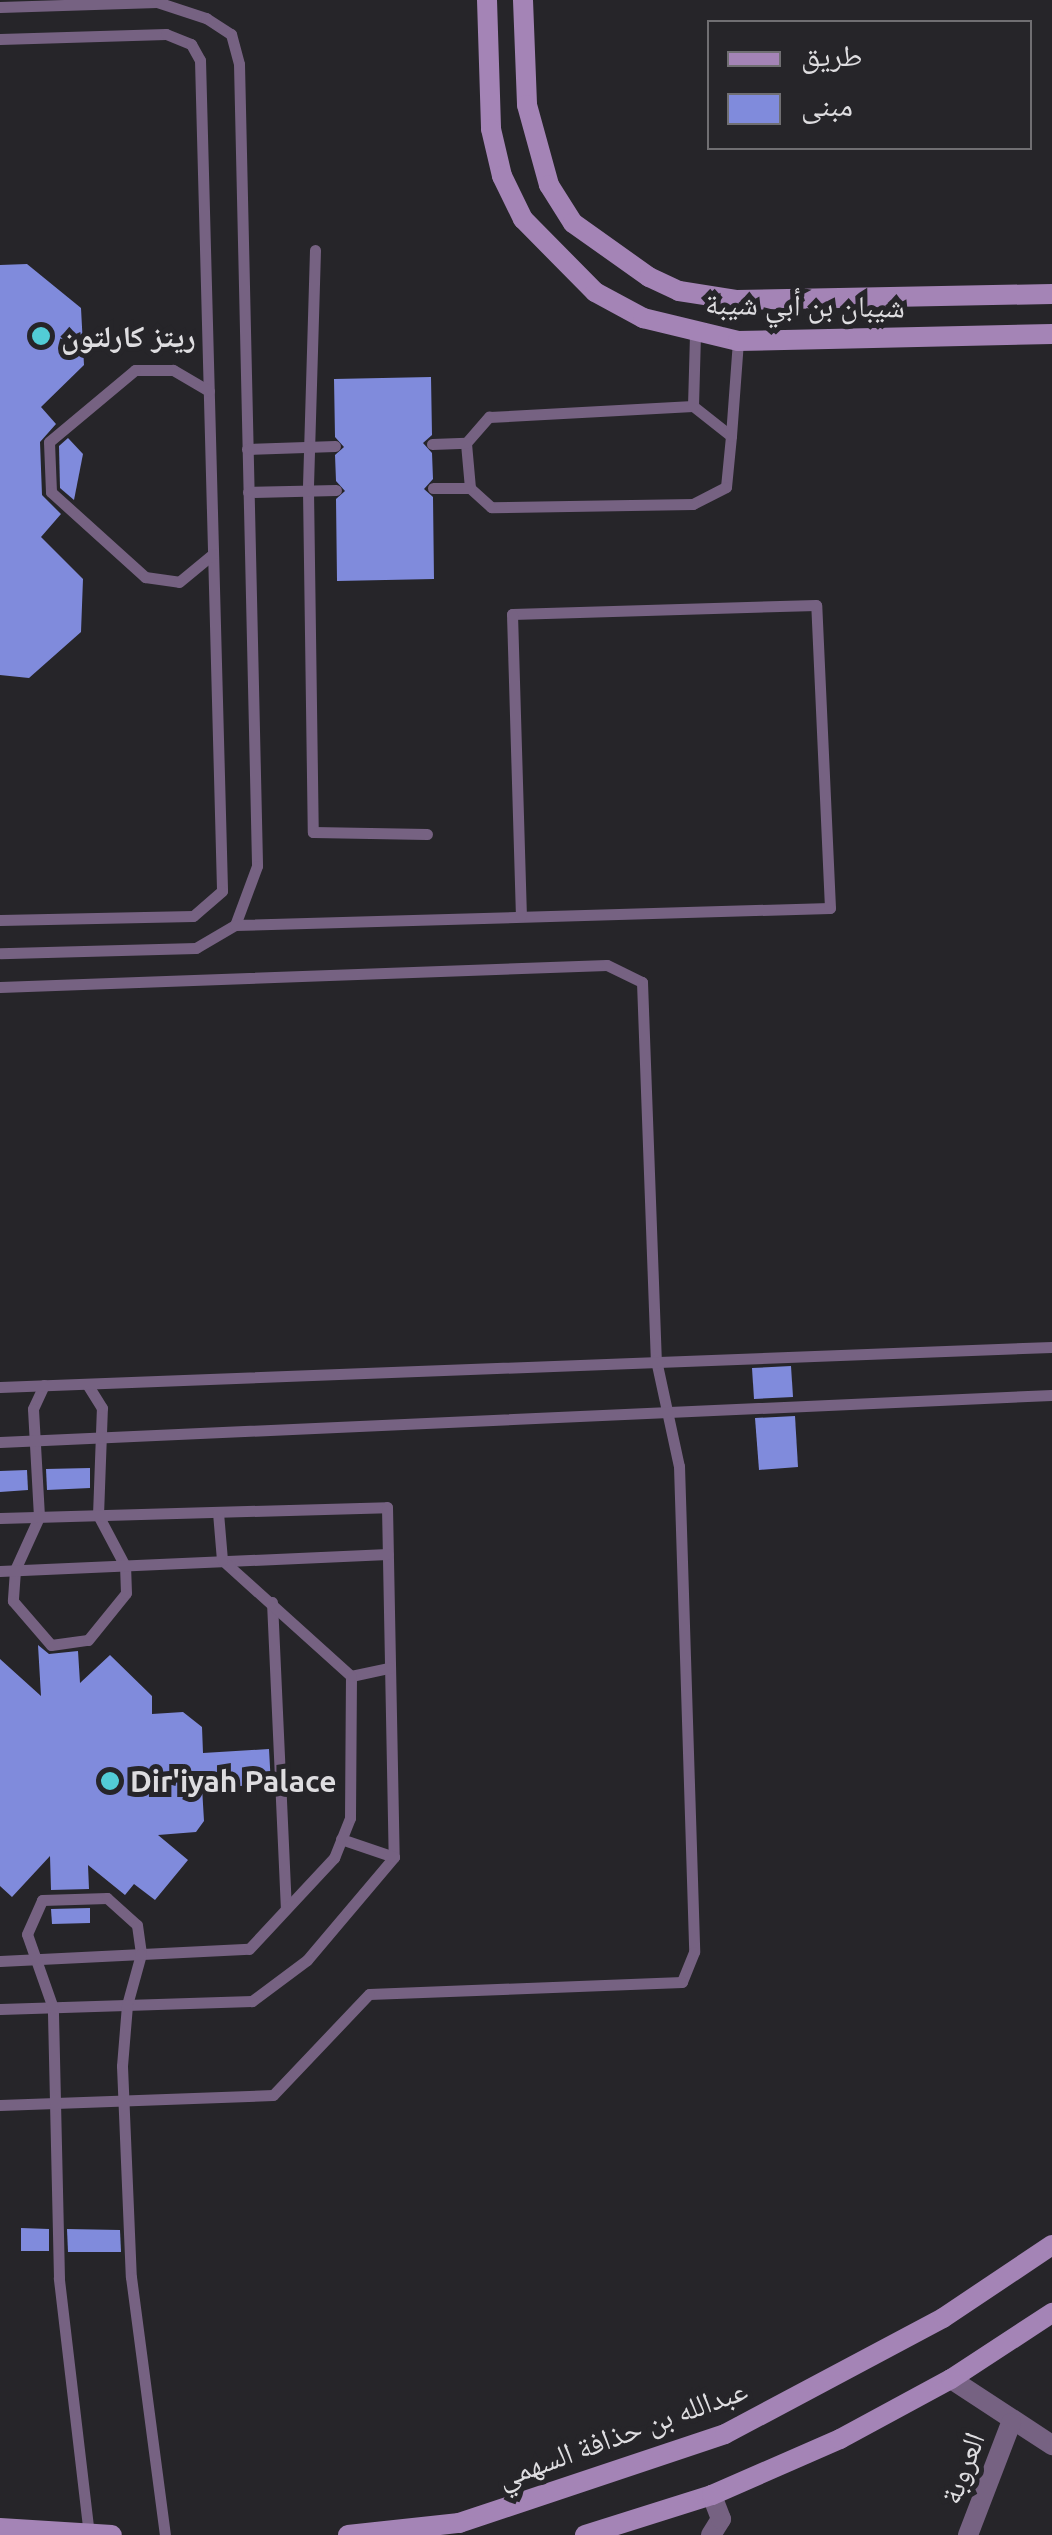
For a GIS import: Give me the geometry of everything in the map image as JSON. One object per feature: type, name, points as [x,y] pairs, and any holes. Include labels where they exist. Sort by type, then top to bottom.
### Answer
[{"type":"street","name":"شيبان بن أبي شيبة","points":[[487,0],[491,129],[502,176],[523,219],[595,292],[643,318],[695,335],[738,340],[1052,334]]},
{"type":"street","name":"شيبان بن أبي شيبة","points":[[523,0],[527,105],[549,185],[573,223],[648,277],[679,291],[737,300],[1052,294]]},
{"type":"street","name":"عبدالله بن حذافة السهمي","points":[[348,2535],[459,2524],[725,2434],[943,2318],[1052,2245]]},
{"type":"street","points":[[585,2535],[712,2496],[840,2439],[951,2379],[1052,2313]]},
{"type":"street","points":[[951,2379],[1011,2423],[1052,2445]]},
{"type":"street","name":"العروبة","points":[[968,2535],[1011,2423]]},
{"type":"street","points":[[711,2535],[721,2519],[712,2496]]},
{"type":"street","points":[[0,2528],[112,2535]]},
{"type":"lane","points":[[0,7],[157,2],[206,18],[230,34],[238,64],[257,866],[235,925]]},
{"type":"lane","points":[[0,39],[166,34],[191,44],[200,60],[222,891],[193,916],[0,920]]},
{"type":"lane","points":[[314,250],[308,490],[313,832],[427,834]]},
{"type":"lane","points":[[693,406],[695,335]]},
{"type":"lane","points":[[433,488],[470,488],[491,507],[692,504],[726,487],[738,340]]},
{"type":"lane","points":[[209,390],[174,370],[135,370],[49,442],[51,492],[146,577],[179,582],[214,554]]},
{"type":"lane","points":[[470,488],[466,443],[489,417],[693,406],[731,436]]},
{"type":"lane","points":[[432,444],[466,443]]},
{"type":"lane","points":[[247,449],[335,446]]},
{"type":"lane","points":[[248,492],[336,490]]},
{"type":"lane","points":[[0,953],[196,948],[235,925],[830,908],[816,605],[512,614],[521,916]]},
{"type":"lane","points":[[0,987],[607,965],[642,982],[656,1360],[678,1466],[694,1952],[682,1982],[370,1994],[273,2096],[0,2105]]},
{"type":"lane","points":[[0,1387],[1052,1347]]},
{"type":"lane","points":[[44,1385],[33,1409],[39,1517],[14,1570],[13,1601],[52,1644],[88,1640],[126,1593],[125,1566],[98,1515],[102,1408],[86,1384]]},
{"type":"lane","points":[[0,1442],[1052,1395]]},
{"type":"lane","points":[[0,1518],[387,1507],[394,1856],[308,1960],[252,2001],[0,2009]]},
{"type":"lane","points":[[0,1961],[249,1949],[334,1858],[350,1818],[351,1676],[222,1560],[218,1512]]},
{"type":"lane","points":[[0,1570],[388,1554]]},
{"type":"lane","points":[[272,1602],[286,1910]]},
{"type":"lane","points":[[351,1676],[390,1668]]},
{"type":"lane","points":[[341,1839],[394,1856]]},
{"type":"lane","points":[[89,2534],[60,2278],[53,2008],[32,1960],[26,1934],[42,1900],[107,1898],[137,1925],[141,1954],[127,2005],[124,2103],[130,2277],[164,2535]]},
{"type":"building","points":[[27,264],[81,308],[84,365],[41,407],[56,424],[40,442],[42,495],[61,514],[41,537],[83,579],[81,632],[29,678],[0,675],[0,265]]},
{"type":"building","points":[[431,377],[432,435],[423,443],[432,453],[433,479],[424,489],[433,497],[434,579],[337,581],[336,499],[345,491],[336,481],[335,455],[344,447],[335,437],[334,379]]},
{"type":"building","points":[[68,438],[83,454],[74,500],[60,488],[59,446]]},
{"type":"building","points":[[791,1366],[793,1397],[754,1399],[752,1368]]},
{"type":"building","points":[[795,1416],[798,1467],[759,1470],[755,1418]]},
{"type":"building","points":[[90,1468],[90,1488],[47,1490],[46,1469]]},
{"type":"building","points":[[27,1470],[28,1490],[0,1492],[0,1471]]},
{"type":"building","name":"Dir'iyah Palace","points":[[38,1645],[49,1654],[78,1651],[80,1683],[110,1655],[152,1696],[152,1714],[183,1712],[202,1727],[203,1753],[269,1749],[271,1785],[202,1787],[204,1821],[196,1832],[158,1835],[188,1860],[155,1900],[134,1884],[125,1895],[88,1865],[89,1889],[51,1890],[50,1856],[12,1897],[0,1886],[0,1659],[41,1696]]},
{"type":"building","points":[[90,1908],[90,1923],[52,1924],[51,1909]]},
{"type":"building","points":[[21,2228],[49,2229],[49,2251],[21,2251]]},
{"type":"building","points":[[67,2229],[120,2230],[121,2252],[68,2252]]},
{"type":"place","name":"ريتز كارلتون","points":[[41,336]]},
{"type":"place","name":"Dir'iyah Palace","points":[[110,1781]]}]
